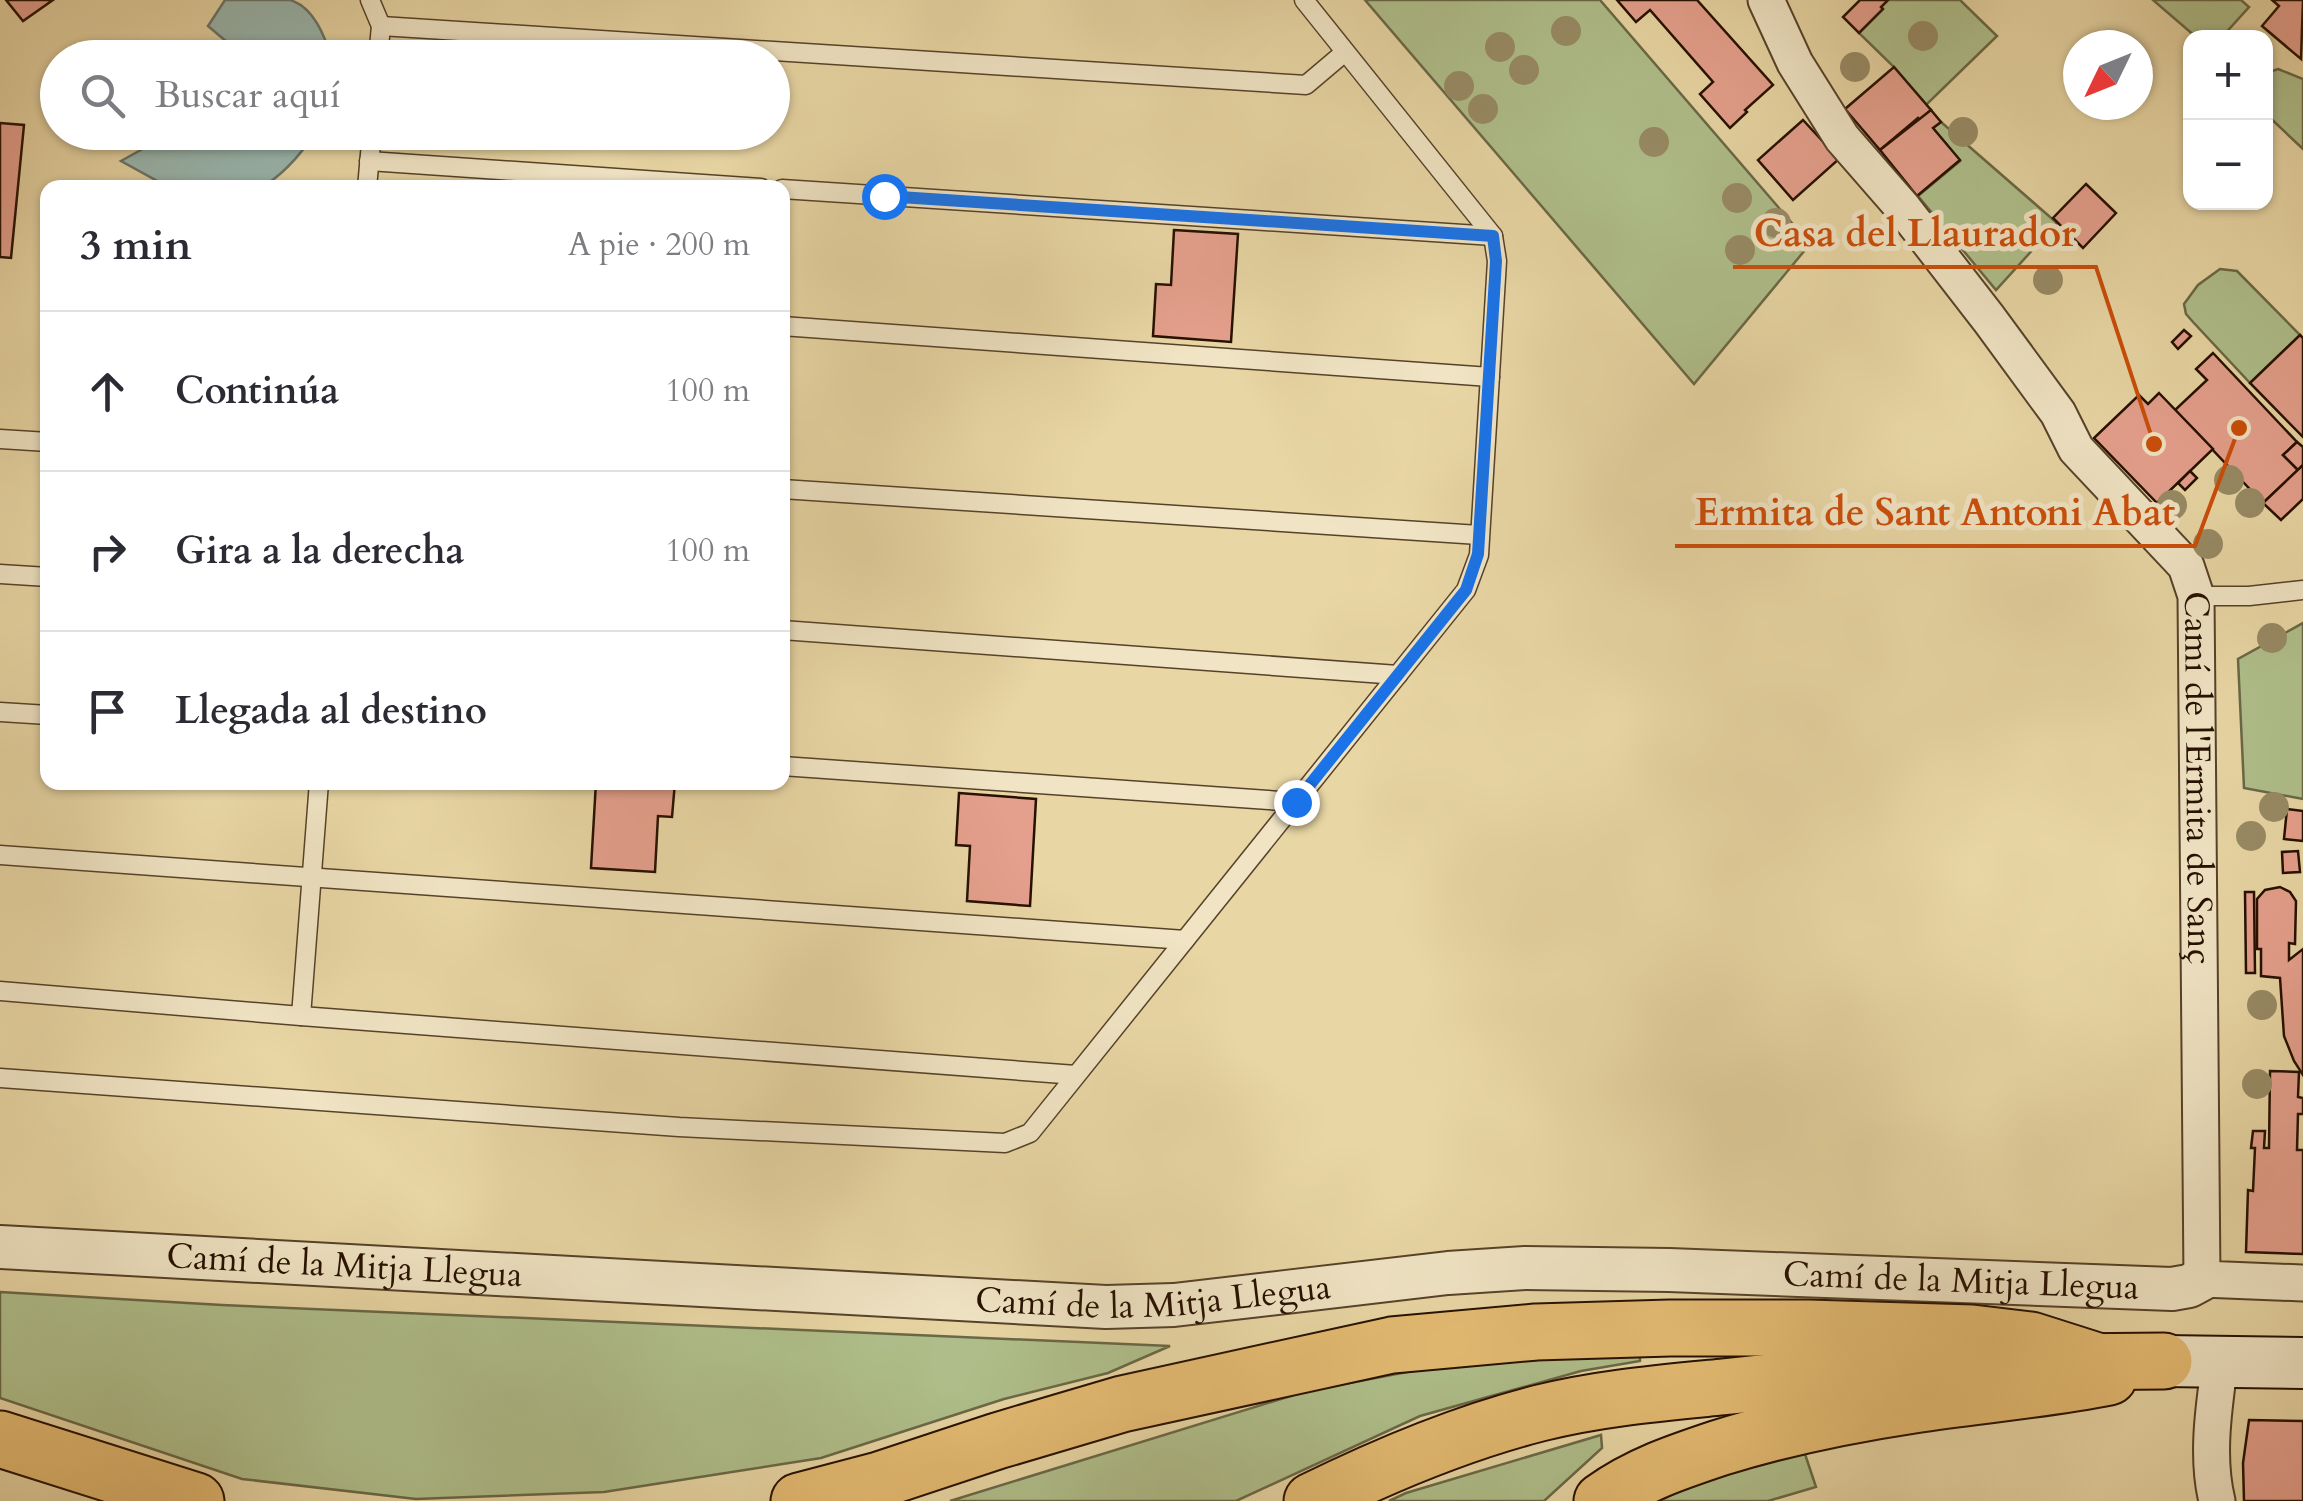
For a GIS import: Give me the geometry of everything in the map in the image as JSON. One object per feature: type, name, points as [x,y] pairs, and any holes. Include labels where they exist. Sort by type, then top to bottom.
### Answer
[{"type":"highway","points":[[799,1501],[880,1480],[1122,1404],[1392,1346],[1536,1332],[1808,1328],[1972,1333],[2030,1340],[2097,1361]]},
{"type":"highway","points":[[1312,1501],[1470,1434],[1607,1398],[1878,1371],[2164,1361]]},
{"type":"highway","points":[[1602,1501],[1646,1474],[1772,1432],[1914,1405],[2070,1385],[2164,1361]]},
{"type":"highway","points":[[0,1439],[196,1501]]},
{"type":"highway","points":[[0,1468],[84,1501]]},
{"type":"main road","points":[[2164,1361],[2303,1364]]},
{"type":"street","name":"Camí de l'Ermita de Sanç","points":[[1766,0],[1795,62],[1842,138],[1903,208],[1989,319],[2058,413],[2076,450],[2186,566],[2196,596],[2202,1280]]},
{"type":"street","name":"Camí de la Mitja Llegua","points":[[0,1246],[1106,1308],[1174,1305],[1448,1273],[1524,1268],[2172,1289],[2202,1280],[2303,1282]]},
{"type":"street","points":[[2216,1501],[2212,1482],[2214,1402],[2220,1362]]},
{"type":"lane","points":[[370,0],[381,26],[380,40]]},
{"type":"lane","points":[[0,1078],[679,1127],[1004,1143],[1030,1133],[1466,590],[1478,554],[1496,261],[1493,236],[1304,0]]},
{"type":"lane","points":[[381,26],[600,40]]},
{"type":"lane","points":[[790,52],[1306,85],[1345,52]]},
{"type":"lane","points":[[368,180],[370,150]]},
{"type":"lane","points":[[369,162],[640,180]]},
{"type":"lane","points":[[790,190],[1493,236]]},
{"type":"lane","points":[[790,327],[1490,377]]},
{"type":"lane","points":[[0,438],[40,441]]},
{"type":"lane","points":[[790,490],[1480,534]]},
{"type":"lane","points":[[0,574],[40,576]]},
{"type":"lane","points":[[2196,596],[2303,590]]},
{"type":"lane","points":[[790,631],[1398,675]]},
{"type":"lane","points":[[0,712],[40,714]]},
{"type":"lane","points":[[790,767],[1296,802]]},
{"type":"lane","points":[[300,1016],[318,790]]},
{"type":"lane","points":[[0,855],[1185,940]]},
{"type":"lane","points":[[0,990],[1076,1075]]},
{"type":"green space","points":[[1365,0],[1600,0],[1810,244],[1694,384]]},
{"type":"green space","points":[[1888,0],[1960,0],[1997,36],[1926,105],[1859,33]]},
{"type":"green space","points":[[2153,0],[2241,0],[2249,7],[2228,30],[2188,30]]},
{"type":"green space","points":[[2273,71],[2303,79],[2303,149],[2273,121]]},
{"type":"green space","points":[[1941,122],[2057,223],[1996,290],[1918,196],[1960,161],[1933,128]]},
{"type":"green space","points":[[2220,269],[2237,271],[2300,335],[2250,383],[2186,314],[2184,304],[2198,285]]},
{"type":"green space","points":[[2303,623],[2303,799],[2244,788],[2238,659]]},
{"type":"green space","points":[[0,1292],[1170,1346],[1108,1373],[1004,1399],[821,1458],[604,1492],[416,1499],[242,1479],[0,1398]]},
{"type":"green space","points":[[1640,1349],[1640,1361],[1581,1371],[1420,1416],[1236,1501],[950,1501],[1307,1391],[1460,1362]]},
{"type":"green space","points":[[1601,1435],[1602,1448],[1544,1501],[1389,1501],[1406,1493]]},
{"type":"green space","points":[[1803,1448],[1816,1487],[1768,1501],[1641,1501]]},
{"type":"water","points":[[225,0],[290,0],[306,9],[325,40],[225,40],[208,26]]},
{"type":"water","points":[[141,150],[303,150],[272,180],[155,180],[121,161]]},
{"type":"building","points":[[6,0],[53,0],[23,21]]},
{"type":"building","points":[[1617,0],[1697,0],[1773,85],[1730,128],[1700,94],[1713,82],[1650,10],[1636,22]]},
{"type":"building","points":[[1860,0],[1888,0],[1859,33],[1843,17]]},
{"type":"building","points":[[2272,0],[2303,0],[2301,59],[2273,35],[2273,30],[2262,26],[2279,6]]},
{"type":"building","points":[[1894,67],[1931,110],[1880,150],[1845,109]]},
{"type":"building","points":[[1931,110],[1941,122],[1933,128],[1960,160],[1917,196],[1880,150]]},
{"type":"building","points":[[1803,120],[1839,159],[1793,200],[1758,160]]},
{"type":"building","points":[[0,123],[24,125],[11,258],[0,257]]},
{"type":"building","points":[[2086,184],[2116,213],[2083,248],[2053,218]]},
{"type":"building","points":[[1174,230],[1238,234],[1231,342],[1153,336],[1156,284],[1171,285]]},
{"type":"building","points":[[2184,330],[2191,336],[2178,349],[2172,342]]},
{"type":"building","points":[[2300,335],[2303,338],[2303,437],[2250,383]]},
{"type":"building","points":[[2213,353],[2297,442],[2283,455],[2298,470],[2263,503],[2175,410],[2207,380],[2196,369]]},
{"type":"building","points":[[2159,393],[2213,449],[2157,503],[2094,438],[2139,395],[2148,404]]},
{"type":"building","points":[[2297,442],[2303,447],[2303,465],[2298,470],[2283,455]]},
{"type":"building","points":[[2303,465],[2303,499],[2281,520],[2263,503]]},
{"type":"building","points":[[2190,471],[2197,478],[2185,490],[2178,483]]},
{"type":"building","points":[[596,790],[674,790],[672,817],[658,816],[655,872],[591,868]]},
{"type":"building","points":[[959,793],[1036,799],[1030,906],[967,901],[970,846],[956,845]]},
{"type":"building","points":[[2287,809],[2303,811],[2303,841],[2284,839]]},
{"type":"building","points":[[2298,851],[2300,872],[2283,873],[2282,852]]},
{"type":"building","points":[[2280,887],[2296,901],[2295,944],[2289,943],[2289,960],[2303,949],[2303,1075],[2284,1036],[2280,978],[2261,976],[2261,949],[2257,949],[2257,899],[2265,890]]},
{"type":"building","points":[[2245,892],[2254,892],[2255,973],[2246,973]]},
{"type":"building","points":[[2270,1071],[2299,1072],[2298,1097],[2303,1098],[2303,1114],[2298,1114],[2297,1150],[2303,1150],[2303,1254],[2246,1252],[2248,1190],[2253,1191],[2253,1131],[2265,1131],[2264,1148],[2269,1148]]},
{"type":"building","points":[[2249,1420],[2303,1421],[2303,1501],[2244,1501],[2243,1463]]},
{"type":"place","name":"Ermita de Sant Antoni Abat","points":[[2239,428]]},
{"type":"place","name":"Casa del Llaurador","points":[[2154,444]]},
{"type":"route","points":[[884,196],[1493,236],[1496,261],[1478,554],[1466,590],[1296,802]]}]
